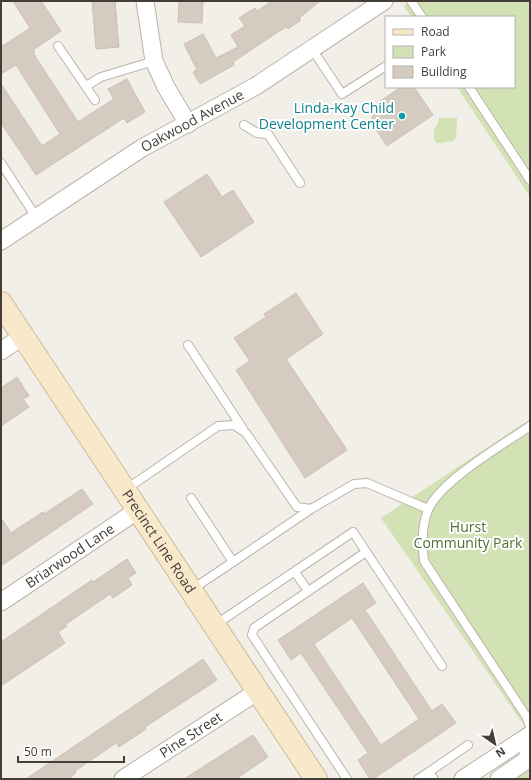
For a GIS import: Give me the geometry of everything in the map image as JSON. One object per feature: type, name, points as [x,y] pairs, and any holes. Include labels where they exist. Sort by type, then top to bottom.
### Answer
[{"type":"main road","name":"Precinct Line Road","points":[[1,303],[316,779]]},
{"type":"street","points":[[145,1],[154,61],[166,87],[188,124]]},
{"type":"street","name":"Oakwood Avenue","points":[[1,241],[142,148],[256,86],[384,1]]},
{"type":"street","points":[[1,351],[23,336]]},
{"type":"street","name":"Briarwood Lane","points":[[1,602],[138,510]]},
{"type":"street","name":"Pine Street","points":[[123,779],[258,691]]},
{"type":"street","points":[[499,779],[526,754],[530,735]]},
{"type":"street","points":[[463,779],[488,772],[526,754]]},
{"type":"lane","points":[[411,1],[421,16]]},
{"type":"lane","points":[[58,46],[95,100]]},
{"type":"lane","points":[[312,49],[342,94],[385,67]]},
{"type":"lane","points":[[86,86],[101,76],[154,61]]},
{"type":"lane","points":[[470,88],[530,180]]},
{"type":"lane","points":[[244,125],[257,133],[268,134],[300,183]]},
{"type":"lane","points":[[1,163],[36,217]]},
{"type":"lane","points":[[188,344],[246,433],[297,507],[311,509]]},
{"type":"lane","points":[[125,490],[218,426],[234,425],[246,433]]},
{"type":"lane","points":[[530,426],[475,463],[444,489],[428,509],[422,544],[424,561],[526,716],[530,726]]},
{"type":"lane","points":[[191,590],[311,509],[354,484],[367,483],[428,509]]},
{"type":"lane","points":[[191,498],[233,562]]},
{"type":"lane","points":[[215,626],[353,532],[442,666]]},
{"type":"lane","points":[[347,779],[252,635],[254,628],[366,552]]},
{"type":"lane","points":[[295,572],[308,591]]},
{"type":"lane","points":[[418,779],[468,745]]},
{"type":"lane","points":[[429,772],[434,779]]},
{"type":"green space","points":[[411,1],[530,1],[530,197],[458,88],[515,88],[515,16],[410,16],[404,6]]},
{"type":"green space","points":[[439,118],[457,118],[456,137],[453,141],[436,143],[434,139],[434,128],[437,126]]},
{"type":"green space","name":"Hurst Community Park","points":[[530,419],[530,734],[381,518]]},
{"type":"green space","points":[[530,765],[530,779],[510,779]]},
{"type":"building","points":[[13,1],[41,1],[61,31],[33,50],[35,52],[33,53],[78,122],[114,99],[108,89],[127,79],[145,112],[127,123],[124,118],[36,175],[1,123],[1,84],[42,146],[60,134],[16,65],[1,74],[1,47],[30,28]]},
{"type":"building","points":[[92,1],[115,1],[119,47],[96,49]]},
{"type":"building","points":[[179,1],[203,1],[202,23],[178,22]]},
{"type":"building","points":[[272,1],[320,1],[299,18],[301,20],[288,29],[286,27],[278,32],[233,62],[234,65],[200,84],[193,72],[197,70],[184,44],[203,34],[216,58],[238,47],[231,35],[245,26],[239,18],[255,8],[257,11]]},
{"type":"building","name":"Linda-Kay Child Development Center","points":[[400,88],[415,88],[433,115],[387,146],[370,120],[373,117],[371,113],[375,110],[373,106]]},
{"type":"building","points":[[207,174],[222,197],[233,190],[254,222],[201,257],[164,202]]},
{"type":"building","points":[[296,293],[323,334],[286,359],[347,450],[305,478],[236,370],[250,361],[234,338],[266,317],[264,314]]},
{"type":"building","points":[[17,377],[29,396],[23,399],[29,407],[1,426],[1,388]]},
{"type":"building","points":[[82,489],[93,504],[1,566],[1,518],[11,533],[43,512],[44,514]]},
{"type":"building","points":[[127,559],[136,573],[128,578],[132,585],[113,598],[110,594],[66,624],[67,626],[58,632],[65,643],[1,686],[1,642],[92,580],[93,582]]},
{"type":"building","points":[[363,583],[376,603],[365,610],[432,711],[442,704],[456,723],[373,779],[370,779],[358,760],[368,753],[301,653],[291,660],[278,640]],"holes":[[[352,618],[419,719],[381,745],[314,644]]]},
{"type":"building","points":[[203,659],[217,680],[145,727],[146,729],[119,747],[116,743],[75,771],[76,773],[68,779],[26,779]]},
{"type":"building","points":[[253,735],[268,757],[236,779],[184,779]]},
{"type":"place","name":"Linda-Kay Child Development Center","points":[[402,116]]}]
